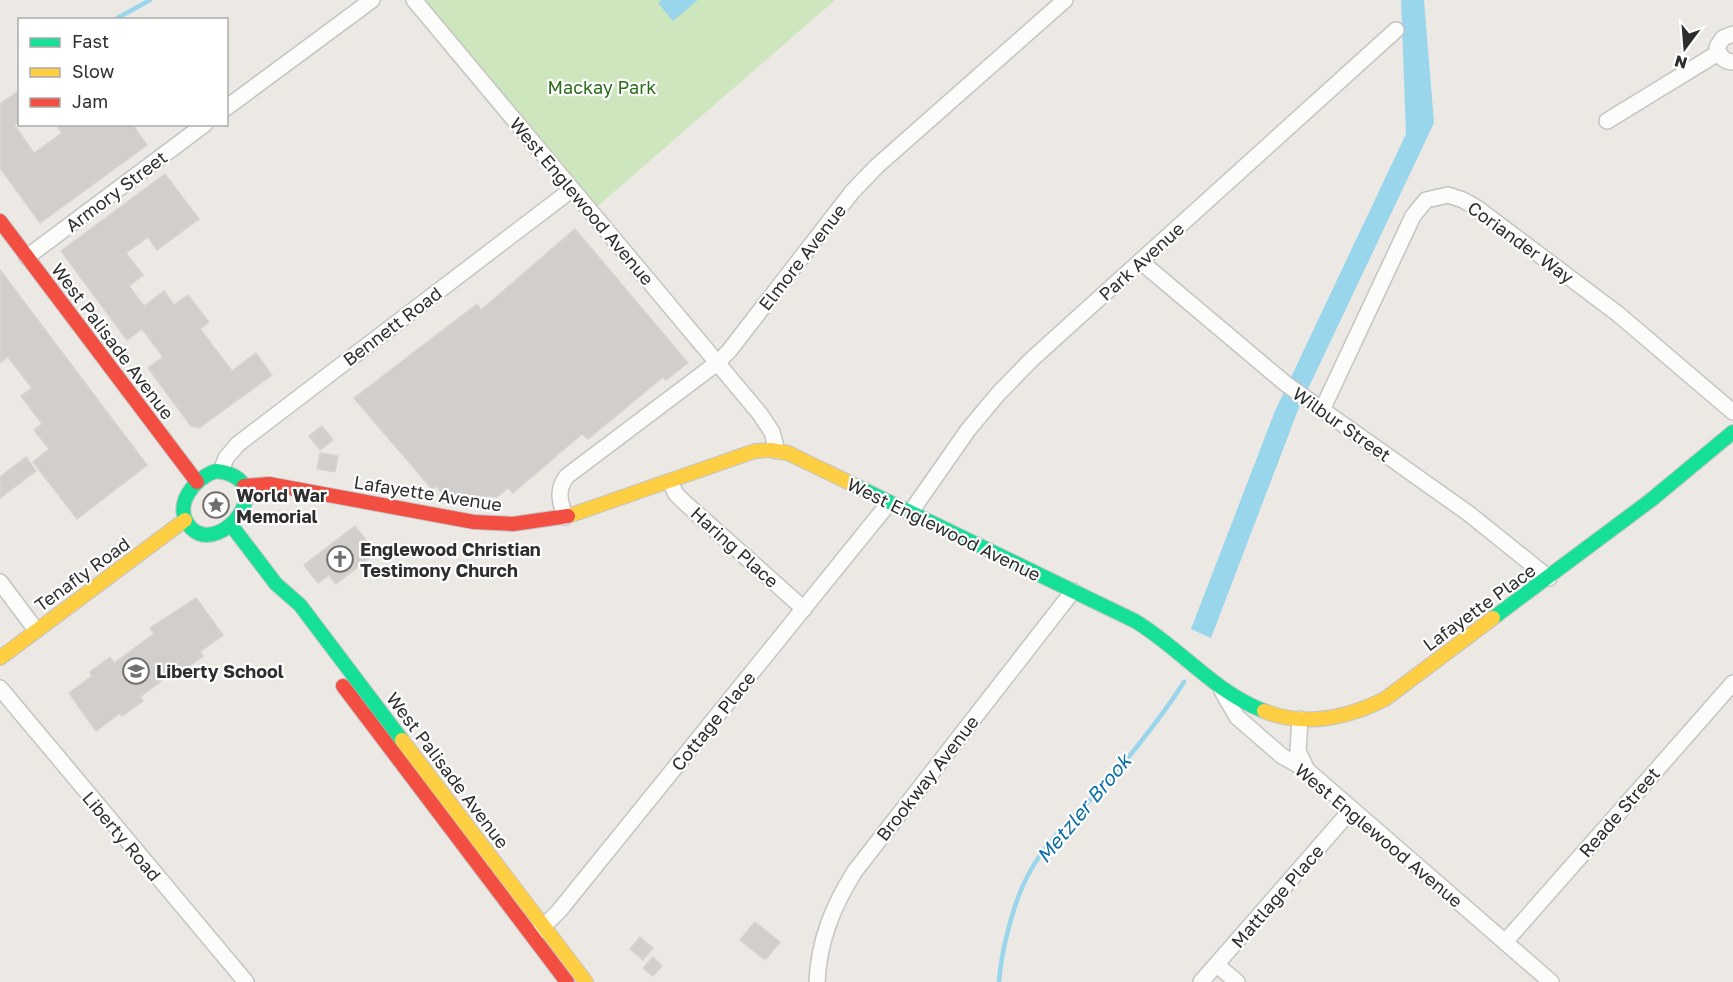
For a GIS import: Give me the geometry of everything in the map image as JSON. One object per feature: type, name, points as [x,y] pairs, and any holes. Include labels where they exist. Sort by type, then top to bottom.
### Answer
[{"type":"street","points":[[228,107],[372,0]]},
{"type":"street","name":"West Englewood Avenue","points":[[414,0],[767,423],[774,437],[777,451],[801,458],[1073,591],[1145,627],[1165,640],[1220,686],[1237,717],[1282,756],[1307,770],[1551,982]]},
{"type":"street","name":"Elmore Avenue","points":[[565,517],[559,495],[562,482],[567,476],[717,363],[729,351],[852,192],[877,166],[1065,0]]},
{"type":"street","name":"Park Avenue","points":[[910,513],[963,438],[1031,360],[1396,30]]},
{"type":"street","points":[[1733,34],[1727,35],[1719,42],[1718,53],[1725,61],[1733,62]]},
{"type":"street","points":[[1607,121],[1718,53]]},
{"type":"street","name":"Armory Street","points":[[27,257],[202,126]]},
{"type":"street","name":"Bennett Road","points":[[221,471],[226,458],[238,444],[571,190]]},
{"type":"street","name":"Coriander Way","points":[[1320,408],[1413,216],[1426,200],[1448,195],[1477,208],[1617,314],[1733,412]]},
{"type":"street","name":"West Palisade Avenue","points":[[0,221],[197,482]]},
{"type":"street","name":"Wilbur Street","points":[[1140,261],[1286,384],[1468,513],[1549,578]]},
{"type":"street","name":"Lafayette Place","points":[[1220,686],[1261,711],[1285,718],[1332,718],[1376,704],[1549,578],[1676,481],[1733,432]]},
{"type":"street","name":"Lafayette Avenue","points":[[244,486],[269,484],[497,525],[520,524],[565,517],[749,453],[765,450],[777,451]]},
{"type":"street","points":[[221,471],[236,476],[244,486],[246,501],[242,512],[231,525],[217,533],[206,534],[192,530],[184,511],[187,496],[197,482],[208,473],[221,471]]},
{"type":"street","name":"Haring Place","points":[[670,482],[684,502],[804,609]]},
{"type":"street","name":"Cottage Place","points":[[538,932],[559,910],[889,503]]},
{"type":"street","name":"Tenafly Road","points":[[0,658],[186,520]]},
{"type":"street","name":"West Palisade Avenue","points":[[231,525],[276,584],[300,604],[380,711],[538,932],[567,982]]},
{"type":"street","points":[[0,582],[36,630]]},
{"type":"street","name":"West Palisade Avenue","points":[[276,584],[290,615]]},
{"type":"street","name":"Brookway Avenue","points":[[817,982],[822,941],[829,918],[855,871],[1073,591]]},
{"type":"street","name":"West Palisade Avenue","points":[[333,672],[538,932],[586,982]]},
{"type":"street","name":"Reade Street","points":[[1505,942],[1733,682]]},
{"type":"street","name":"Liberty Road","points":[[0,688],[246,982]]},
{"type":"street","points":[[368,719],[380,711]]},
{"type":"street","points":[[1300,719],[1298,751],[1307,770]]},
{"type":"street","name":"Mattlage Place","points":[[1202,982],[1352,809]]},
{"type":"street","points":[[1217,965],[1237,982]]},
{"type":"green space","name":"Mackay Park","points":[[420,0],[835,0],[592,211]]},
{"type":"water","points":[[662,0],[698,0],[673,21],[658,3]]},
{"type":"water","points":[[1401,0],[1424,0],[1434,123],[1298,410],[1211,638],[1191,629],[1275,411],[1406,134]]},
{"type":"building","points":[[18,91],[18,122],[14,125],[34,153],[62,133],[57,126],[133,126],[147,145],[40,223],[0,168],[0,104]]},
{"type":"building","points":[[165,174],[199,219],[157,250],[148,237],[126,253],[143,275],[129,286],[144,306],[164,291],[174,305],[188,295],[209,322],[200,329],[232,371],[256,353],[272,375],[199,428],[191,426],[148,368],[163,357],[142,329],[127,340],[61,251]]},
{"type":"building","points":[[575,229],[688,363],[666,380],[663,377],[588,439],[582,434],[513,493],[508,488],[497,497],[442,493],[436,486],[432,489],[354,398],[477,304],[481,310]]},
{"type":"building","points":[[0,270],[147,465],[77,519],[33,462],[49,449],[34,430],[42,424],[21,396],[32,388],[8,357],[0,363]]},
{"type":"building","points":[[322,426],[333,440],[320,450],[309,436]]},
{"type":"building","points":[[320,453],[338,456],[335,472],[317,469]]},
{"type":"building","points":[[26,457],[36,471],[0,498],[0,477]]},
{"type":"building","name":"Englewood Christian Testimony Church","points":[[355,526],[376,553],[336,584],[329,575],[318,583],[304,565]]},
{"type":"building","points":[[196,598],[223,635],[200,652],[203,656],[183,671],[180,667],[140,697],[143,701],[122,716],[120,713],[96,731],[69,693],[92,676],[90,672],[110,657],[114,663],[154,634],[150,628]]},
{"type":"building","points":[[755,922],[780,942],[765,960],[740,940]]},
{"type":"building","points":[[640,937],[653,948],[643,960],[630,949]]},
{"type":"building","points":[[653,957],[662,966],[653,976],[643,968]]},
{"type":"waterway","points":[[118,18],[150,0]]},
{"type":"waterway","name":"Metzler Brook","points":[[999,982],[1008,928],[1022,888],[1035,863],[1055,836],[1122,765],[1184,682]]},
{"type":"traffic: fast","points":[[1493,618],[1651,500],[1733,432]]},
{"type":"traffic: fast","points":[[216,471],[235,477],[245,488],[245,500],[240,514],[230,525],[217,533],[203,534],[191,528],[185,520],[184,503],[193,487],[216,471]]},
{"type":"traffic: fast","points":[[852,484],[1135,621],[1229,693],[1264,711]]},
{"type":"traffic: fast","points":[[231,525],[276,584],[300,605],[402,740]]},
{"type":"traffic: slow","points":[[568,516],[755,451],[771,450],[788,453],[852,484]]},
{"type":"traffic: slow","points":[[0,658],[185,520]]},
{"type":"traffic: slow","points":[[1264,711],[1294,719],[1310,719],[1341,715],[1371,706],[1385,699],[1493,618]]},
{"type":"traffic: slow","points":[[402,740],[586,982]]},
{"type":"traffic: jam","points":[[0,221],[197,482]]},
{"type":"traffic: jam","points":[[244,486],[269,484],[474,522],[513,524],[568,516]]},
{"type":"traffic: jam","points":[[343,686],[567,982]]},
{"type":"place","name":"World War Memorial","points":[[216,505]]},
{"type":"place","name":"Englewood Christian Testimony Church","points":[[340,559]]},
{"type":"place","name":"Liberty School","points":[[136,671]]}]
